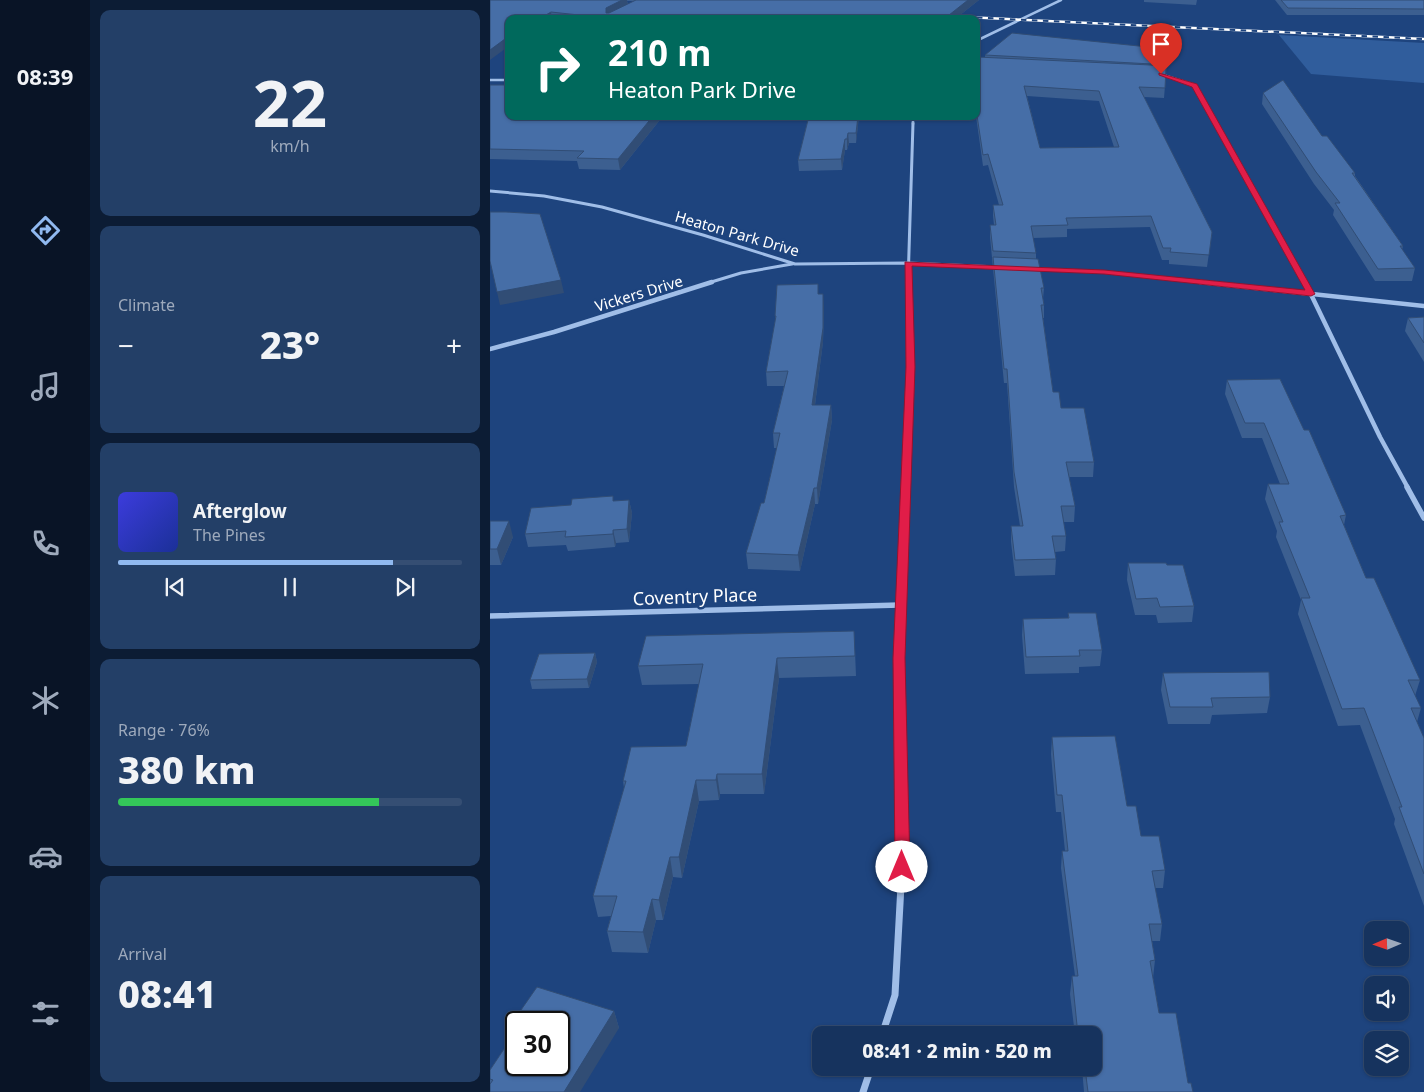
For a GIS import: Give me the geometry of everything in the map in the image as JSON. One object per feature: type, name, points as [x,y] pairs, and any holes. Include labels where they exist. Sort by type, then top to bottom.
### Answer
[{"type":"street","points":[[980,39],[1061,0]]},
{"type":"street","points":[[1158,73],[1195,85],[1311,294],[1380,437],[1424,518]]},
{"type":"street","points":[[490,80],[505,80]]},
{"type":"street","points":[[885,1026],[895,995],[902,867],[900,605],[910,367],[908,263],[913,120]]},
{"type":"street","name":"Heaton Park Drive","points":[[490,191],[544,196],[602,207],[795,264],[908,263],[1005,267]]},
{"type":"street","name":"Vickers Drive","points":[[490,349],[564,329],[741,273],[795,264]]},
{"type":"street","points":[[1025,268],[1104,272],[1424,306]]},
{"type":"street","name":"Coventry Place","points":[[490,616],[900,605]]},
{"type":"street","points":[[863,1092],[868,1076]]},
{"type":"shaded area","points":[[1279,35],[1424,43],[1424,83],[1311,74]]},
{"type":"building","points":[[490,0],[622,0],[606,8],[606,13],[609,13],[636,0],[968,0],[949,15],[579,15],[551,12],[546,15],[505,15],[505,39],[490,50]]},
{"type":"building","points":[[1281,0],[1424,0],[1424,9],[1288,8]]},
{"type":"building","points":[[1012,33],[1168,49],[1167,67],[1152,64],[985,55]]},
{"type":"building","points":[[980,57],[1151,65],[1166,68],[1165,88],[1139,87],[1212,232],[1209,255],[1170,252],[1171,248],[1163,248],[1151,216],[1066,218],[1068,225],[1031,226],[1036,253],[993,251],[990,225],[996,225],[993,205],[1003,205],[988,154],[983,155],[978,120],[980,120]],"holes":[[[1024,86],[1099,91],[1119,147],[1040,148]]]},
{"type":"building","points":[[1283,80],[1322,136],[1327,136],[1355,173],[1352,173],[1403,246],[1400,246],[1415,268],[1378,269],[1335,203],[1340,203],[1316,172],[1263,93]]},
{"type":"building","points":[[490,85],[505,85],[505,120],[650,120],[618,159],[577,158],[584,151],[490,149]]},
{"type":"building","points":[[808,120],[858,120],[856,133],[848,133],[847,139],[845,139],[841,159],[798,160]]},
{"type":"building","points":[[490,212],[540,214],[561,280],[497,292],[490,261]]},
{"type":"building","points":[[993,257],[1038,259],[1044,288],[1041,288],[1044,305],[1041,305],[1053,392],[1059,392],[1061,408],[1084,408],[1094,462],[1066,462],[1075,506],[1061,506],[1066,536],[1052,536],[1056,559],[1015,560],[1011,526],[1023,526],[1014,472],[1007,369],[1004,369]]},
{"type":"building","points":[[818,284],[818,294],[823,294],[823,328],[812,405],[831,405],[817,488],[814,488],[798,555],[746,553],[761,503],[764,503],[771,473],[780,433],[773,433],[788,371],[766,372],[776,316],[777,285]]},
{"type":"building","points":[[1424,317],[1424,343],[1408,318]]},
{"type":"building","points":[[1280,379],[1304,430],[1309,430],[1346,515],[1340,516],[1366,578],[1374,578],[1420,680],[1408,680],[1421,708],[1411,708],[1424,738],[1424,874],[1399,807],[1402,807],[1364,708],[1342,709],[1301,598],[1310,598],[1279,522],[1283,522],[1268,484],[1289,484],[1264,423],[1245,423],[1227,380]]},
{"type":"building","points":[[613,496],[613,501],[629,500],[627,529],[613,530],[613,534],[565,537],[566,531],[525,534],[531,508],[571,505],[572,499]]},
{"type":"building","points":[[490,521],[509,521],[497,549],[490,549]]},
{"type":"building","points":[[1128,563],[1183,565],[1194,606],[1160,607],[1157,598],[1136,599]]},
{"type":"building","points":[[1068,613],[1096,613],[1102,650],[1079,650],[1080,656],[1026,657],[1023,619],[1069,618]]},
{"type":"building","points":[[854,631],[855,656],[777,658],[762,774],[717,774],[716,780],[696,780],[679,857],[670,857],[659,900],[652,899],[643,932],[607,931],[617,896],[593,896],[626,781],[623,781],[631,747],[686,746],[703,664],[638,666],[646,636]]},
{"type":"building","points":[[595,653],[587,679],[530,680],[539,654]]},
{"type":"building","points":[[1269,672],[1270,697],[1211,698],[1213,707],[1170,707],[1163,673]]},
{"type":"building","points":[[1115,736],[1127,806],[1136,806],[1141,836],[1159,836],[1165,870],[1152,871],[1162,924],[1149,924],[1155,960],[1150,961],[1159,1013],[1176,1013],[1188,1083],[1191,1083],[1193,1092],[1088,1092],[1086,1076],[1102,1076],[1102,1026],[1077,1026],[1072,976],[1078,976],[1062,851],[1068,851],[1062,795],[1057,795],[1052,737]]},
{"type":"building","points":[[537,987],[614,1011],[564,1092],[490,1092],[490,1084],[493,1080],[490,1079],[490,1070],[505,1048],[505,1076],[570,1076],[570,1011],[521,1010]]},
{"type":"railway","points":[[980,18],[1424,39]]},
{"type":"route","points":[[902,867],[902,745],[899,658],[910,367],[908,263],[1104,272],[1311,294],[1195,85],[1161,74]]}]
